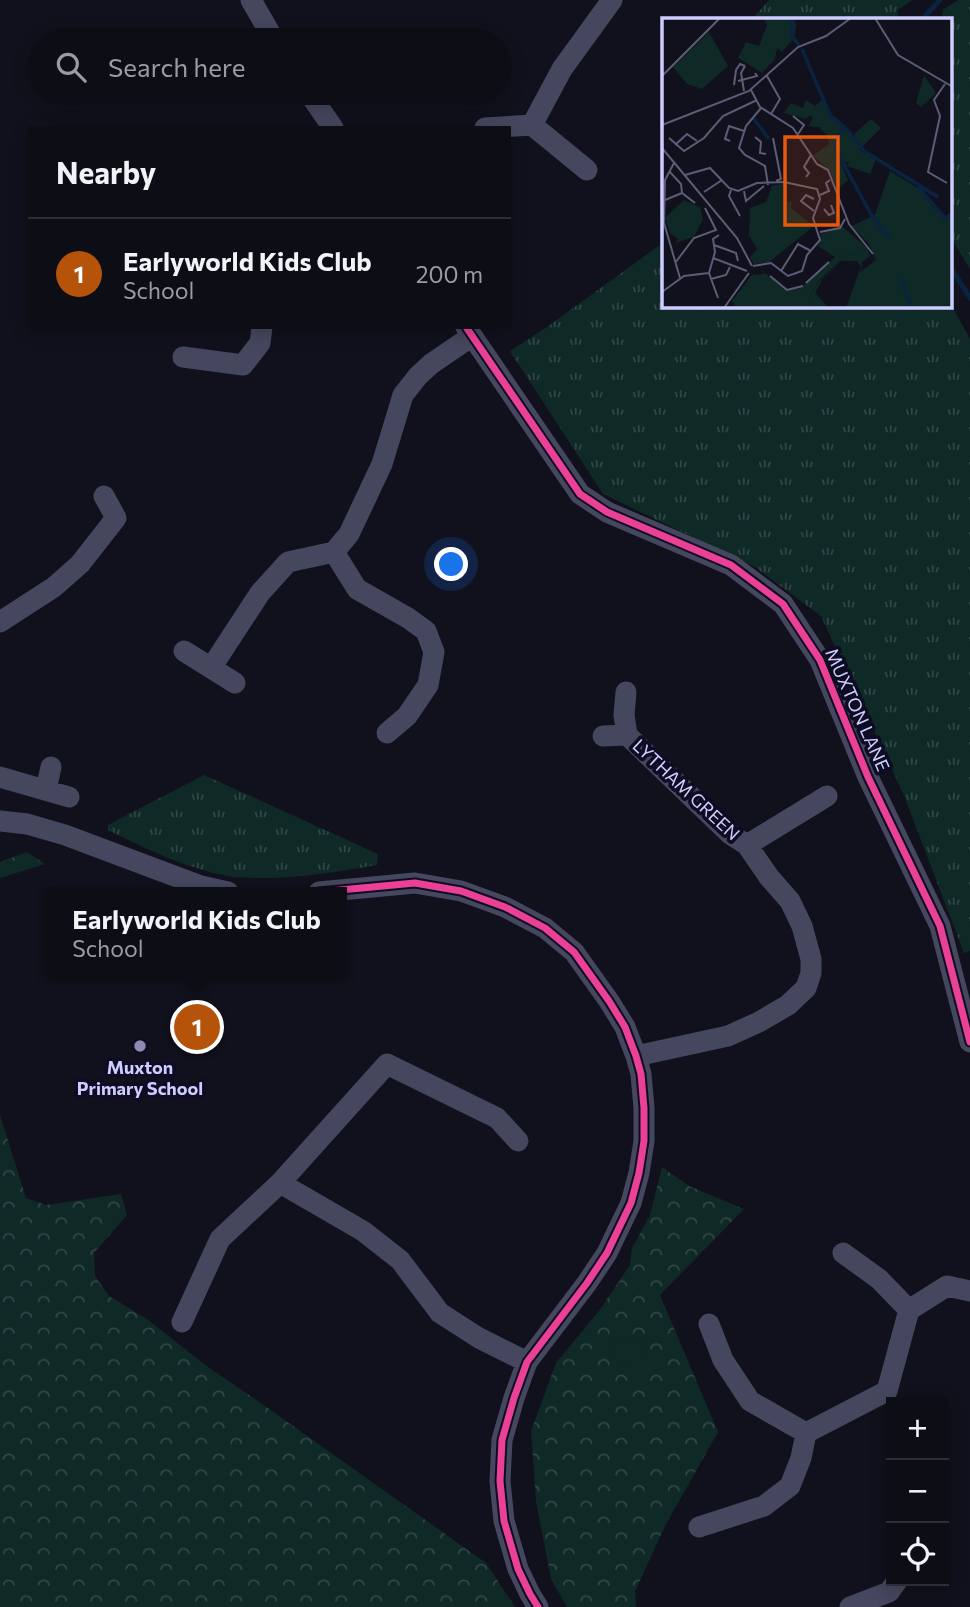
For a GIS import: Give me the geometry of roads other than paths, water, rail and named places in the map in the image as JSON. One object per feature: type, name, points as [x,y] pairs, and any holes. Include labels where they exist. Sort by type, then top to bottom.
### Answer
[{"type":"street","points":[[251,0],[267,28]]},
{"type":"street","points":[[533,125],[562,69],[612,0]]},
{"type":"street","points":[[317,105],[332,126]]},
{"type":"street","points":[[511,126],[533,125],[587,170]]},
{"type":"street","points":[[183,357],[243,365],[260,343],[262,329]]},
{"type":"street","points":[[211,668],[260,593],[288,562],[334,552],[349,534],[382,464],[403,395],[418,376],[469,331]]},
{"type":"street","name":"MUXTON LANE","points":[[469,331],[580,494],[607,512],[731,565],[783,604],[821,660],[868,777],[940,926],[970,1042]]},
{"type":"street","points":[[0,622],[54,587],[80,564],[124,517],[104,496]]},
{"type":"street","points":[[334,552],[357,589],[426,631],[434,652],[428,685],[407,716],[387,733]]},
{"type":"street","points":[[184,651],[235,682]]},
{"type":"street","name":"LYTHAM GREEN","points":[[626,692],[624,715],[627,735],[730,834],[747,845],[790,901],[802,926],[811,959],[811,973],[806,988],[788,1005],[758,1022],[728,1036],[636,1056]]},
{"type":"street","points":[[603,736],[627,735]]},
{"type":"street","points":[[46,790],[51,767]]},
{"type":"street","points":[[0,777],[69,797]]},
{"type":"street","name":"LYTHAM GREEN","points":[[747,845],[827,796]]},
{"type":"street","points":[[0,821],[27,824],[65,835],[206,887]]},
{"type":"street","points":[[347,889],[415,883],[461,891],[505,906],[545,928],[574,952],[609,1001],[625,1027],[641,1074],[645,1108],[644,1142],[631,1203],[607,1253],[527,1362],[502,1440],[500,1481],[504,1521],[518,1569],[538,1607]]},
{"type":"street","points":[[181,1322],[220,1239],[280,1183],[387,1064],[497,1118],[518,1141]]},
{"type":"street","points":[[280,1183],[363,1231],[400,1261],[440,1313],[479,1338],[527,1362]]},
{"type":"street","points":[[843,1253],[879,1279],[909,1310]]},
{"type":"street","points":[[889,1397],[909,1310],[947,1286],[970,1291]]},
{"type":"street","points":[[709,1324],[723,1360],[750,1401],[806,1433]]},
{"type":"street","points":[[806,1433],[886,1398]]},
{"type":"street","points":[[699,1527],[764,1506],[790,1486],[806,1433]]},
{"type":"street","points":[[850,1607],[889,1592],[893,1586]]},
{"type":"waterway","points":[[926,18],[940,0]]},
{"type":"waterway","points":[[953,271],[970,298]]},
{"type":"place","name":"Earlyworld Kids Club","points":[[197,1027]]},
{"type":"place","name":"Muxton Primary School","points":[[140,1046]]}]
